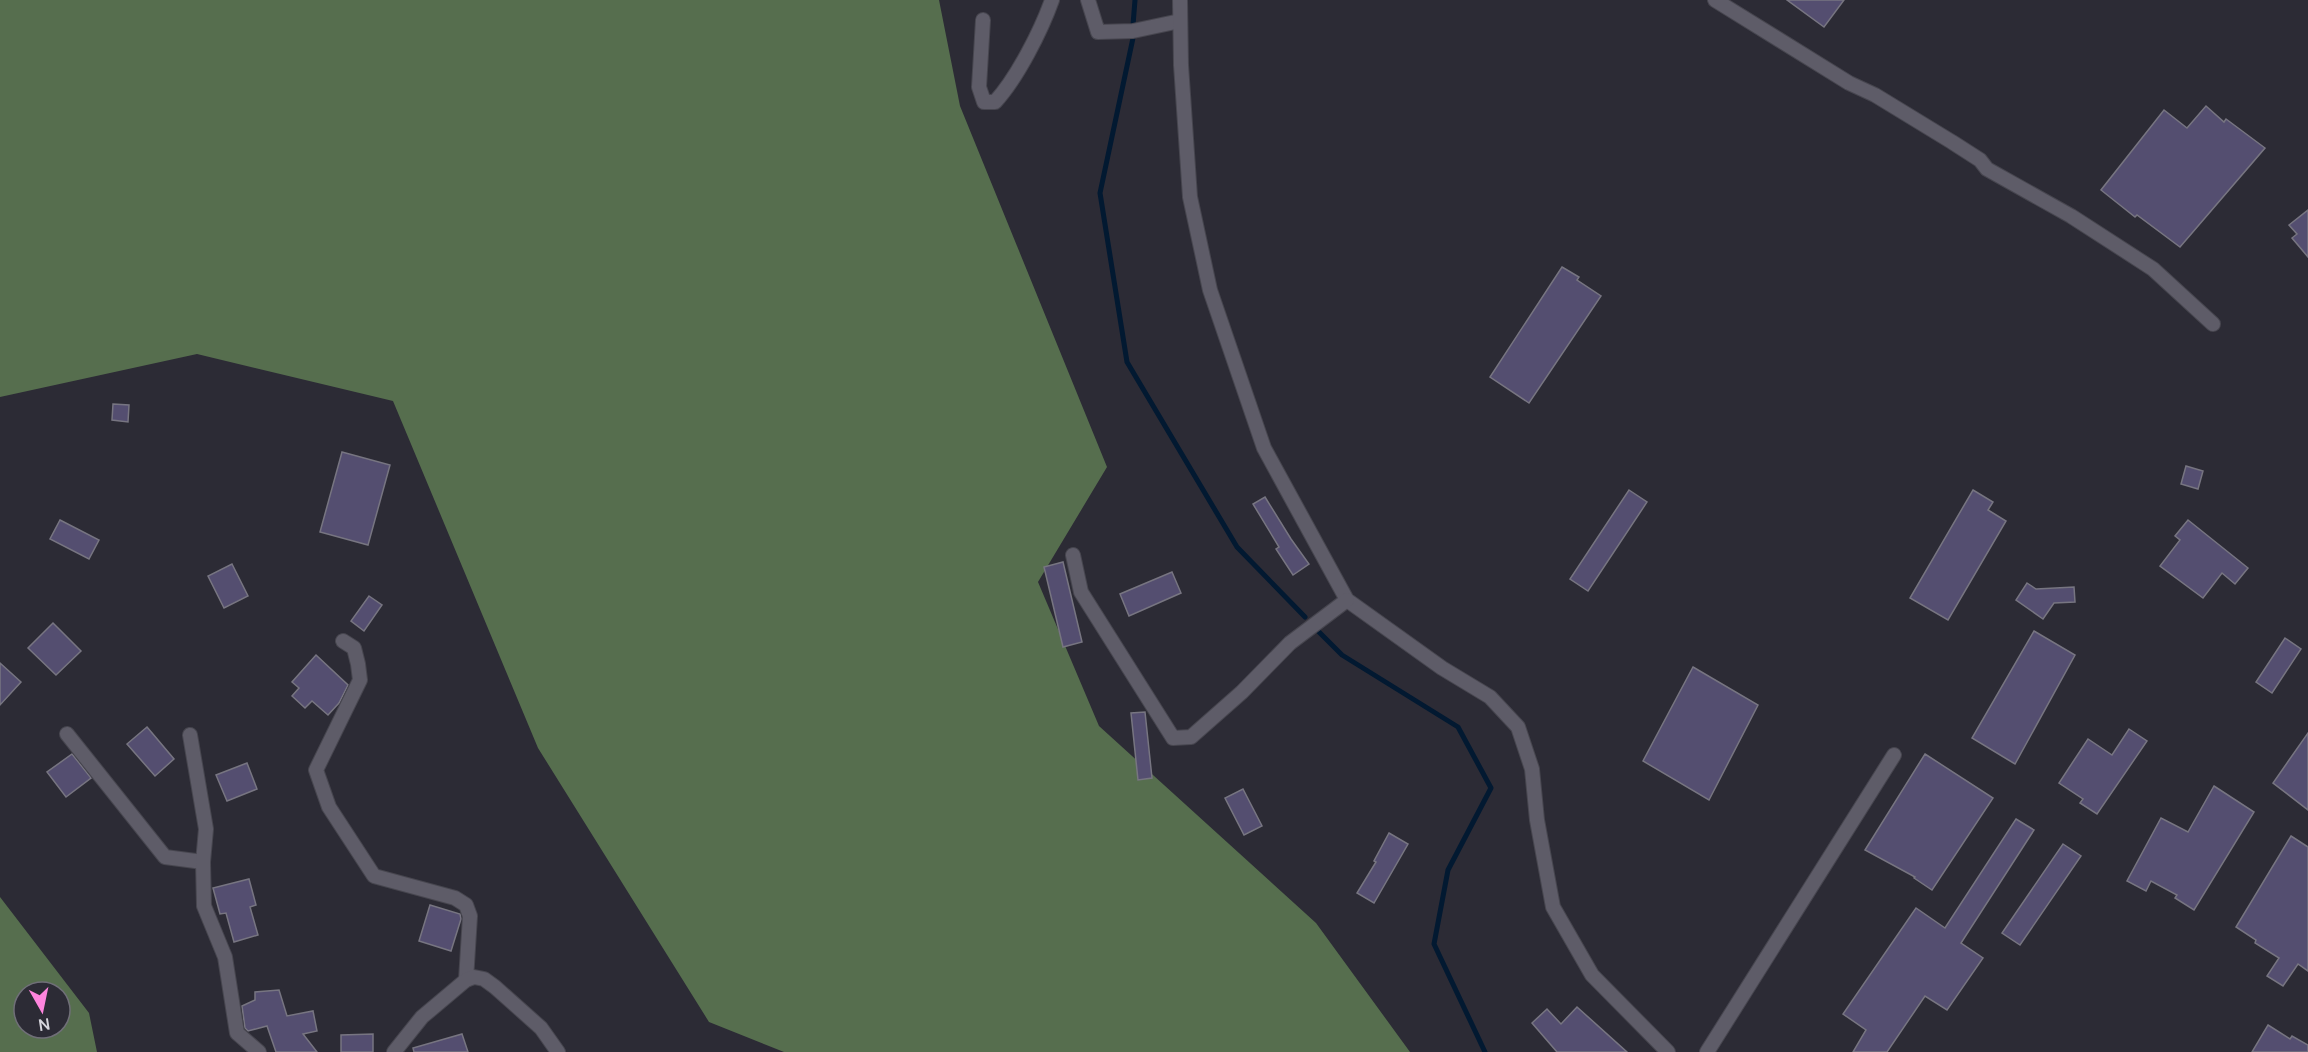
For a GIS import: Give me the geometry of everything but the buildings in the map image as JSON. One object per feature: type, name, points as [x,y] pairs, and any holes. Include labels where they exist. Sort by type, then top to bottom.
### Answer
[{"type":"street","points":[[983,20],[979,87],[984,102],[995,102],[1020,65],[1052,0]]},
{"type":"street","points":[[1088,0],[1098,32],[1133,31],[1180,21]]},
{"type":"street","points":[[1180,0],[1181,65],[1190,197],[1210,290],[1264,448],[1347,600],[1442,668],[1490,697],[1518,727],[1532,769],[1537,820],[1553,907],[1592,975],[1668,1052]]},
{"type":"street","points":[[1715,0],[1849,83],[1875,95],[1952,142],[1980,160],[1988,169],[2071,216],[2153,269],[2213,324]]},
{"type":"street","points":[[1073,555],[1081,592],[1173,738],[1191,737],[1242,692],[1290,644],[1347,600]]},
{"type":"street","points":[[342,641],[354,648],[360,680],[316,770],[329,807],[374,876],[455,898],[466,905],[470,916],[466,980]]},
{"type":"street","points":[[67,734],[165,857],[203,862]]},
{"type":"street","points":[[190,735],[206,829],[203,862],[204,906],[225,957],[237,1033],[259,1052]]},
{"type":"street","points":[[1707,1052],[1894,755]]},
{"type":"street","points":[[394,1052],[422,1017],[466,980],[474,977],[484,979],[495,987],[541,1028],[558,1052]]},
{"type":"green space","points":[[0,0],[939,0],[960,106],[1107,467],[1038,582],[1099,726],[1316,923],[1410,1052],[784,1052],[709,1022],[538,748],[393,401],[197,354],[0,397]]},
{"type":"green space","points":[[0,897],[64,980],[12,980],[12,1040],[72,1040],[72,991],[89,1013],[97,1052],[0,1052]]},
{"type":"waterway","points":[[1133,25],[1135,0]]},
{"type":"waterway","points":[[1133,38],[1100,193],[1127,362],[1237,547],[1305,617]]},
{"type":"waterway","points":[[1319,632],[1342,655],[1458,727],[1491,788],[1448,870],[1434,944],[1485,1052]]}]
